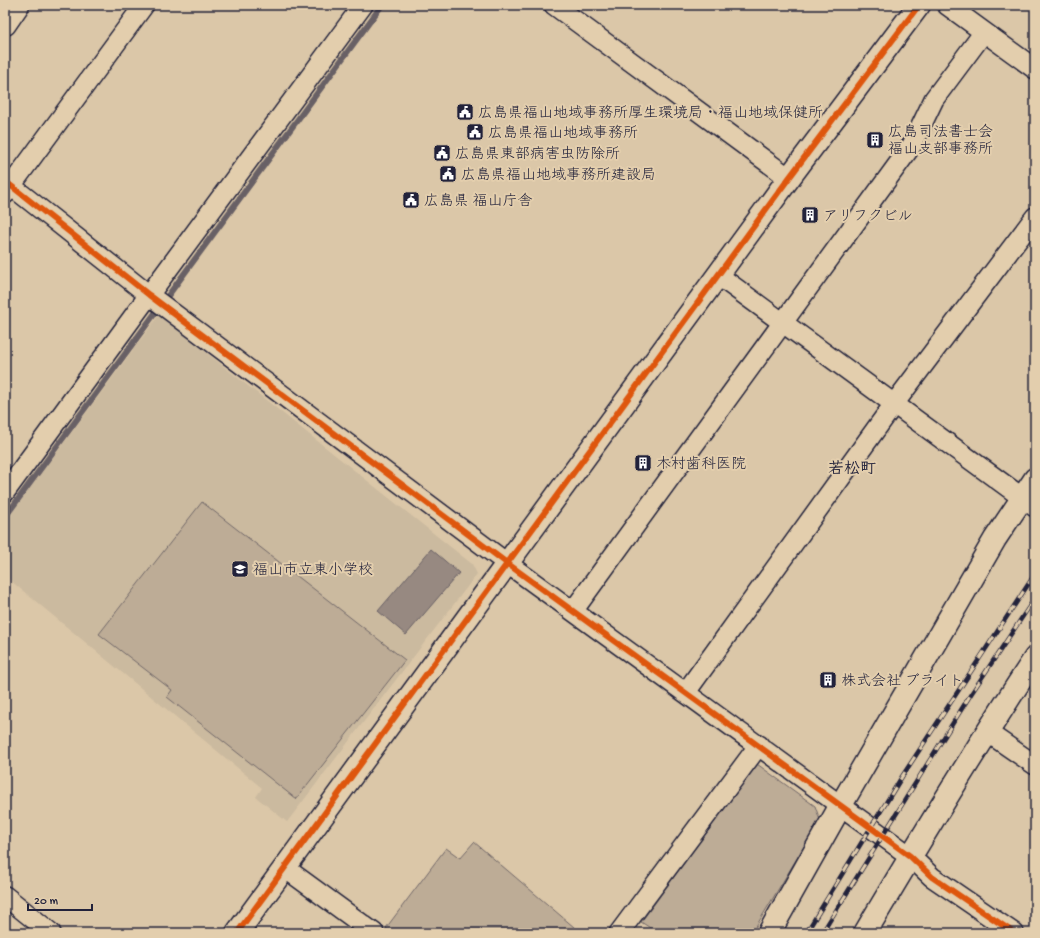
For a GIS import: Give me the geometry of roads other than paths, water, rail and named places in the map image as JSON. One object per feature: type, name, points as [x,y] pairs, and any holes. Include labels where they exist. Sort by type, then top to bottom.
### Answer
[{"type":"street","points":[[5,24],[18,5]]},
{"type":"street","points":[[144,5],[7,187],[508,564],[841,805],[910,856],[932,877],[1014,933]]},
{"type":"street","points":[[5,492],[151,296],[363,5]]},
{"type":"street","points":[[554,5],[789,178]]},
{"type":"street","points":[[238,933],[719,276],[789,178],[919,5]]},
{"type":"street","points":[[947,5],[1035,69]]},
{"type":"street","points":[[573,611],[912,145],[934,100],[984,32]]},
{"type":"street","points":[[686,692],[894,404],[1035,217]]},
{"type":"street","points":[[719,276],[1028,502]]},
{"type":"street","points":[[768,933],[995,539],[1028,502],[1035,479]]},
{"type":"street","points":[[865,933],[910,856],[1035,658]]},
{"type":"street","points":[[987,732],[1035,765]]},
{"type":"street","points":[[619,933],[759,745]]},
{"type":"street","points":[[285,868],[374,933]]},
{"type":"street","points":[[5,896],[51,933]]},
{"type":"waterway","points":[[5,517],[382,5]]},
{"type":"railway","points":[[806,933],[903,775],[1035,574]]},
{"type":"railway","points":[[822,933],[971,694],[1035,598]]},
{"type":"place","name":"広島県福山地域事務所厚生環境局・福山地域保健所","points":[[465,112]]},
{"type":"place","name":"広島県福山地域事務所","points":[[475,132]]},
{"type":"place","name":"広島司法書士会 福山支部事務所","points":[[875,140]]},
{"type":"place","name":"広島県東部病害虫防除所","points":[[442,153]]},
{"type":"place","name":"広島県福山地域事務所建設局","points":[[448,174]]},
{"type":"place","name":"広島県 福山庁舎","points":[[411,200]]},
{"type":"place","name":"アリフクビル","points":[[810,215]]},
{"type":"place","name":"木村歯科医院","points":[[643,463]]},
{"type":"place","name":"福山市立東小学校","points":[[240,569]]},
{"type":"place","name":"株式会社 ブライト","points":[[828,680]]},
{"type":"district","name":"若松町","points":[[852,467]]}]
